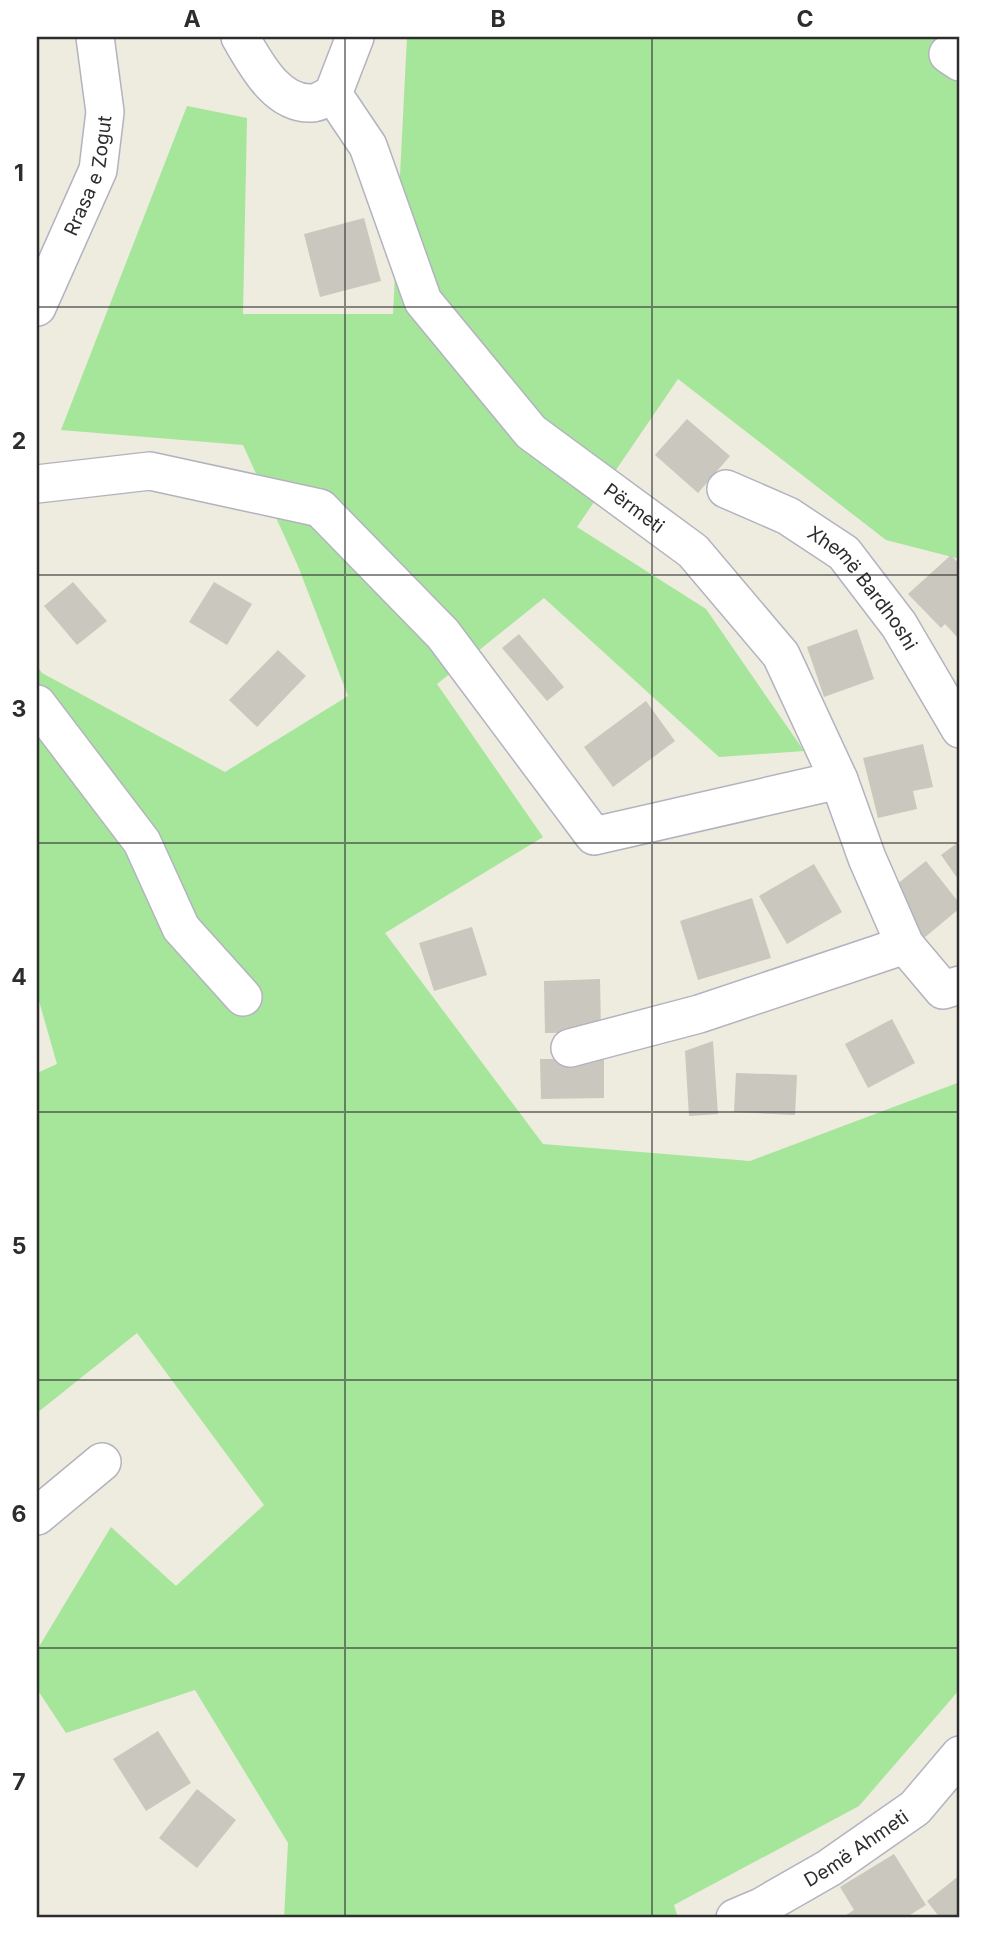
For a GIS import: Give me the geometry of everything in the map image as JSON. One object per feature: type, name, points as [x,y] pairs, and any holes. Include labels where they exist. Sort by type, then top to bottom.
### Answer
[{"type":"street","name":"Rrasa e Zogut","points":[[37,307],[98,170],[105,112],[95,37]]},
{"type":"street","points":[[240,37],[271,84],[292,99],[313,104],[333,94],[355,37]]},
{"type":"street","name":"Përmeti","points":[[333,94],[368,146],[424,301],[531,432],[693,551],[781,655],[839,780],[867,859],[905,945],[943,990],[960,985]]},
{"type":"street","points":[[37,484],[150,471],[320,508],[443,635],[594,836],[839,780]]},
{"type":"street","name":"Xhemë Bardhoshi","points":[[726,489],[788,516],[844,553],[899,625],[960,729]]},
{"type":"street","points":[[37,704],[142,842],[181,928],[243,997]]},
{"type":"street","points":[[570,1048],[699,1014],[905,945]]},
{"type":"street","points":[[37,1516],[102,1462]]},
{"type":"street","name":"Demë Ahmeti","points":[[734,1918],[761,1907],[829,1868],[915,1808],[960,1755]]},
{"type":"green space","points":[[407,37],[960,37],[960,559],[886,540],[678,379],[577,527],[706,609],[804,751],[719,757],[544,598],[437,684],[543,837],[385,933],[543,1144],[750,1161],[960,1082],[960,1689],[859,1806],[674,1905],[678,1918],[284,1918],[288,1843],[195,1690],[66,1733],[37,1689],[37,1650],[111,1527],[176,1586],[264,1505],[137,1333],[37,1413],[37,1073],[57,1064],[37,994],[37,666],[42,673],[225,772],[348,696],[298,566],[243,445],[61,430],[187,106],[247,118],[243,314],[393,314]]},
{"type":"building","points":[[364,218],[381,281],[320,297],[304,234]]},
{"type":"building","points":[[687,419],[730,456],[698,493],[655,455]]},
{"type":"building","points":[[951,555],[960,565],[959,639],[945,624],[941,628],[908,594]]},
{"type":"building","points":[[73,582],[107,621],[77,645],[44,606]]},
{"type":"building","points":[[214,582],[252,604],[227,645],[189,622]]},
{"type":"building","points":[[857,629],[874,679],[824,697],[807,647]]},
{"type":"building","points":[[519,634],[564,687],[547,701],[502,648]]},
{"type":"building","points":[[278,650],[306,676],[257,727],[229,700]]},
{"type":"building","points":[[646,701],[675,741],[613,787],[584,747]]},
{"type":"building","points":[[923,744],[933,787],[913,791],[917,809],[878,818],[863,758]]},
{"type":"building","points":[[960,841],[960,882],[941,855]]},
{"type":"building","points":[[926,861],[960,904],[960,908],[924,938],[887,892]]},
{"type":"building","points":[[814,864],[842,912],[787,944],[759,896]]},
{"type":"building","points":[[752,898],[771,958],[698,980],[680,921]]},
{"type":"building","points":[[472,927],[487,975],[434,991],[419,943]]},
{"type":"building","points":[[600,979],[601,1032],[545,1033],[544,981]]},
{"type":"building","points":[[892,1019],[915,1063],[868,1088],[845,1044]]},
{"type":"building","points":[[713,1041],[718,1114],[689,1116],[685,1051]]},
{"type":"building","points":[[540,1059],[604,1059],[604,1098],[541,1099]]},
{"type":"building","points":[[736,1073],[797,1075],[795,1115],[734,1112]]},
{"type":"building","points":[[158,1731],[191,1783],[146,1811],[113,1759]]},
{"type":"building","points":[[197,1789],[236,1820],[197,1868],[159,1838]]},
{"type":"building","points":[[894,1854],[926,1905],[905,1918],[841,1918],[854,1910],[840,1887]]},
{"type":"building","points":[[960,1875],[960,1918],[940,1918],[927,1901]]}]
